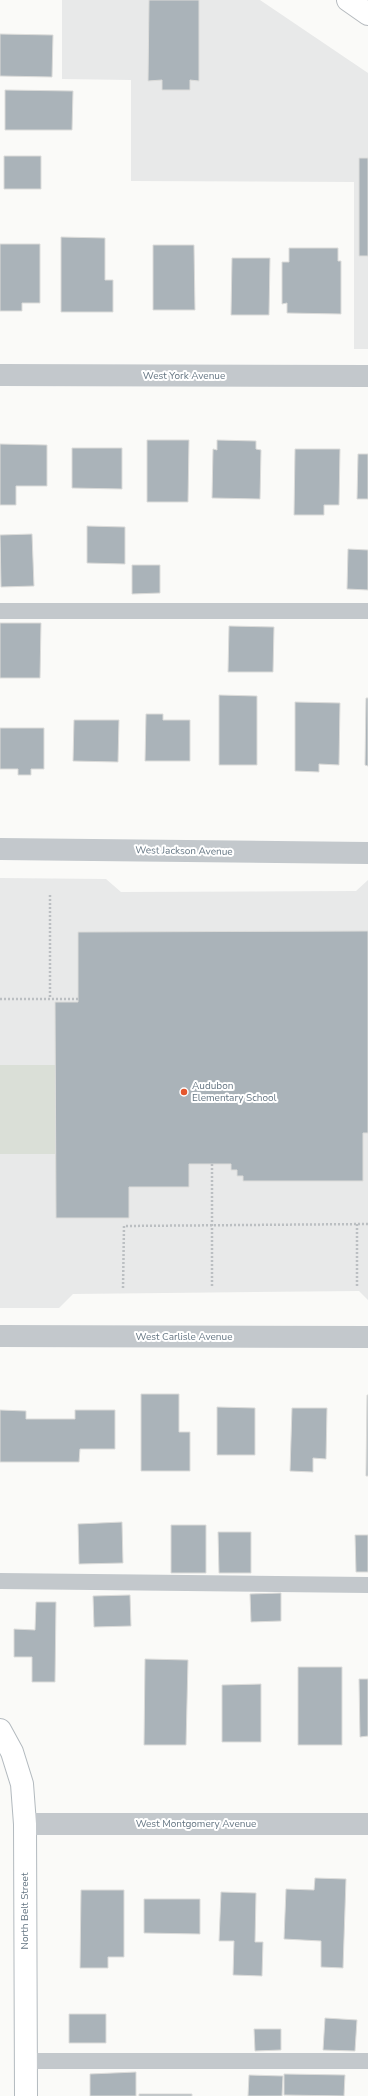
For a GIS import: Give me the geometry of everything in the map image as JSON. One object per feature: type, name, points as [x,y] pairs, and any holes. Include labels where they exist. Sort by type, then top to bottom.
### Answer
[{"type":"street","points":[[348,0],[368,14]]},
{"type":"street","name":"West York Avenue","points":[[0,375],[368,376]]},
{"type":"street","name":"West Jackson Avenue","points":[[0,849],[368,853]]},
{"type":"street","name":"West Carlisle Avenue","points":[[0,1336],[368,1337]]},
{"type":"street","name":"North Belt Street","points":[[0,1730],[12,1752],[22,1784],[25,1824],[26,2096]]},
{"type":"street","name":"West Montgomery Avenue","points":[[25,1824],[368,1824]]},
{"type":"lane","points":[[0,611],[368,611]]},
{"type":"lane","points":[[0,1581],[368,1584]]},
{"type":"lane","points":[[26,2061],[368,2061]]},
{"type":"path","points":[[50,895],[50,999]]},
{"type":"path","points":[[0,999],[78,999]]},
{"type":"path","points":[[212,1164],[212,1288]]},
{"type":"path","points":[[357,1224],[357,1287]]},
{"type":"path","points":[[123,1288],[124,1226],[368,1224]]},
{"type":"shaded area","points":[[62,0],[260,0],[368,73],[368,349],[354,349],[354,182],[131,181],[131,80],[62,79]]},
{"type":"shaded area","name":"Audubon Elementary School","points":[[0,878],[106,879],[121,892],[356,891],[368,880],[368,1300],[359,1291],[73,1294],[59,1308],[0,1308]]},
{"type":"shaded area","points":[[0,1065],[55,1065],[55,1154],[0,1154]]},
{"type":"building","points":[[149,0],[199,0],[199,81],[190,80],[190,90],[162,90],[162,80],[148,81]]},
{"type":"building","points":[[0,34],[53,35],[52,77],[0,76]]},
{"type":"building","points":[[5,90],[73,91],[72,130],[5,130]]},
{"type":"building","points":[[4,156],[41,156],[41,189],[4,189]]},
{"type":"building","points":[[359,158],[368,158],[368,256],[359,256]]},
{"type":"building","points":[[61,237],[105,238],[105,280],[113,280],[113,312],[61,312]]},
{"type":"building","points":[[0,244],[40,244],[40,303],[22,303],[22,311],[0,311]]},
{"type":"building","points":[[153,245],[194,245],[195,310],[153,310]]},
{"type":"building","points":[[289,248],[338,248],[338,261],[341,261],[341,314],[287,313],[287,303],[282,304],[282,262],[289,262]]},
{"type":"building","points":[[232,258],[270,258],[269,315],[231,315]]},
{"type":"building","points":[[147,440],[189,440],[188,502],[147,502]]},
{"type":"building","points":[[217,440],[256,441],[256,449],[261,450],[260,499],[212,498],[213,449],[217,450]]},
{"type":"building","points":[[0,444],[47,445],[47,486],[16,486],[16,505],[0,505]]},
{"type":"building","points":[[72,448],[122,448],[122,489],[72,488]]},
{"type":"building","points":[[295,449],[340,449],[339,505],[324,505],[324,515],[294,515]]},
{"type":"building","points":[[358,454],[368,454],[368,499],[357,499]]},
{"type":"building","points":[[87,526],[125,527],[125,564],[87,563]]},
{"type":"building","points":[[32,534],[34,586],[1,587],[0,535]]},
{"type":"building","points":[[348,549],[368,550],[368,590],[347,589]]},
{"type":"building","points":[[132,565],[160,565],[160,593],[132,594]]},
{"type":"building","points":[[0,623],[41,623],[40,678],[0,678]]},
{"type":"building","points":[[229,626],[274,627],[273,672],[228,672]]},
{"type":"building","points":[[219,695],[257,696],[257,765],[219,765]]},
{"type":"building","points":[[366,698],[368,698],[368,766],[365,765]]},
{"type":"building","points":[[295,702],[340,703],[339,765],[319,764],[319,772],[295,771]]},
{"type":"building","points":[[146,714],[163,714],[163,720],[190,720],[190,761],[145,761]]},
{"type":"building","points":[[74,720],[119,720],[118,762],[73,761]]},
{"type":"building","points":[[0,728],[44,728],[44,769],[31,769],[31,775],[18,775],[18,769],[0,769]]},
{"type":"building","points":[[368,931],[368,1133],[363,1133],[363,1181],[243,1181],[243,1176],[237,1176],[237,1170],[231,1170],[231,1164],[189,1164],[189,1187],[129,1187],[129,1218],[56,1218],[55,1002],[78,1002],[78,932]]},
{"type":"building","points":[[141,1394],[179,1394],[179,1432],[190,1432],[190,1471],[141,1471]]},
{"type":"building","points":[[367,1395],[368,1476],[366,1476]]},
{"type":"building","points":[[217,1407],[255,1408],[255,1455],[217,1455]]},
{"type":"building","points":[[292,1408],[327,1408],[326,1459],[313,1458],[313,1472],[290,1471]]},
{"type":"building","points":[[0,1410],[26,1411],[26,1419],[75,1419],[75,1410],[115,1410],[115,1449],[80,1449],[79,1462],[0,1462]]},
{"type":"building","points":[[122,1522],[123,1563],[79,1564],[78,1524]]},
{"type":"building","points":[[171,1525],[206,1525],[206,1573],[171,1573]]},
{"type":"building","points":[[218,1532],[251,1532],[251,1573],[219,1573]]},
{"type":"building","points":[[355,1535],[368,1535],[368,1572],[356,1572]]},
{"type":"building","points":[[281,1593],[281,1621],[251,1622],[250,1594]]},
{"type":"building","points":[[130,1595],[131,1626],[94,1627],[93,1596]]},
{"type":"building","points":[[36,1602],[56,1602],[55,1682],[32,1682],[32,1657],[14,1657],[14,1629],[35,1630]]},
{"type":"building","points":[[145,1659],[188,1660],[186,1745],[144,1745]]},
{"type":"building","points":[[298,1667],[342,1667],[342,1745],[298,1745]]},
{"type":"building","points":[[359,1679],[368,1679],[368,1736],[360,1737]]},
{"type":"building","points":[[261,1684],[261,1742],[222,1742],[222,1685]]},
{"type":"building","points":[[315,1878],[346,1879],[343,1968],[321,1967],[321,1941],[284,1939],[286,1889],[314,1890]]},
{"type":"building","points":[[81,1890],[124,1890],[124,1957],[108,1957],[108,1968],[80,1968]]},
{"type":"building","points":[[221,1892],[256,1893],[255,1942],[263,1942],[262,1976],[233,1975],[234,1941],[219,1941]]},
{"type":"building","points":[[144,1899],[200,1899],[200,1934],[144,1933]]},
{"type":"building","points":[[69,2014],[106,2014],[106,2043],[69,2043]]},
{"type":"building","points":[[325,2018],[357,2020],[355,2051],[323,2050]]},
{"type":"building","points":[[254,2029],[281,2029],[281,2050],[255,2051]]},
{"type":"building","points":[[136,2072],[136,2096],[90,2096],[90,2074]]},
{"type":"building","points":[[284,2074],[345,2075],[344,2096],[284,2095]]},
{"type":"building","points":[[249,2075],[283,2076],[282,2096],[248,2096]]},
{"type":"building","points":[[139,2094],[192,2094],[192,2096],[139,2096]]},
{"type":"place","name":"Audubon Elementary School","points":[[184,1092]]}]
